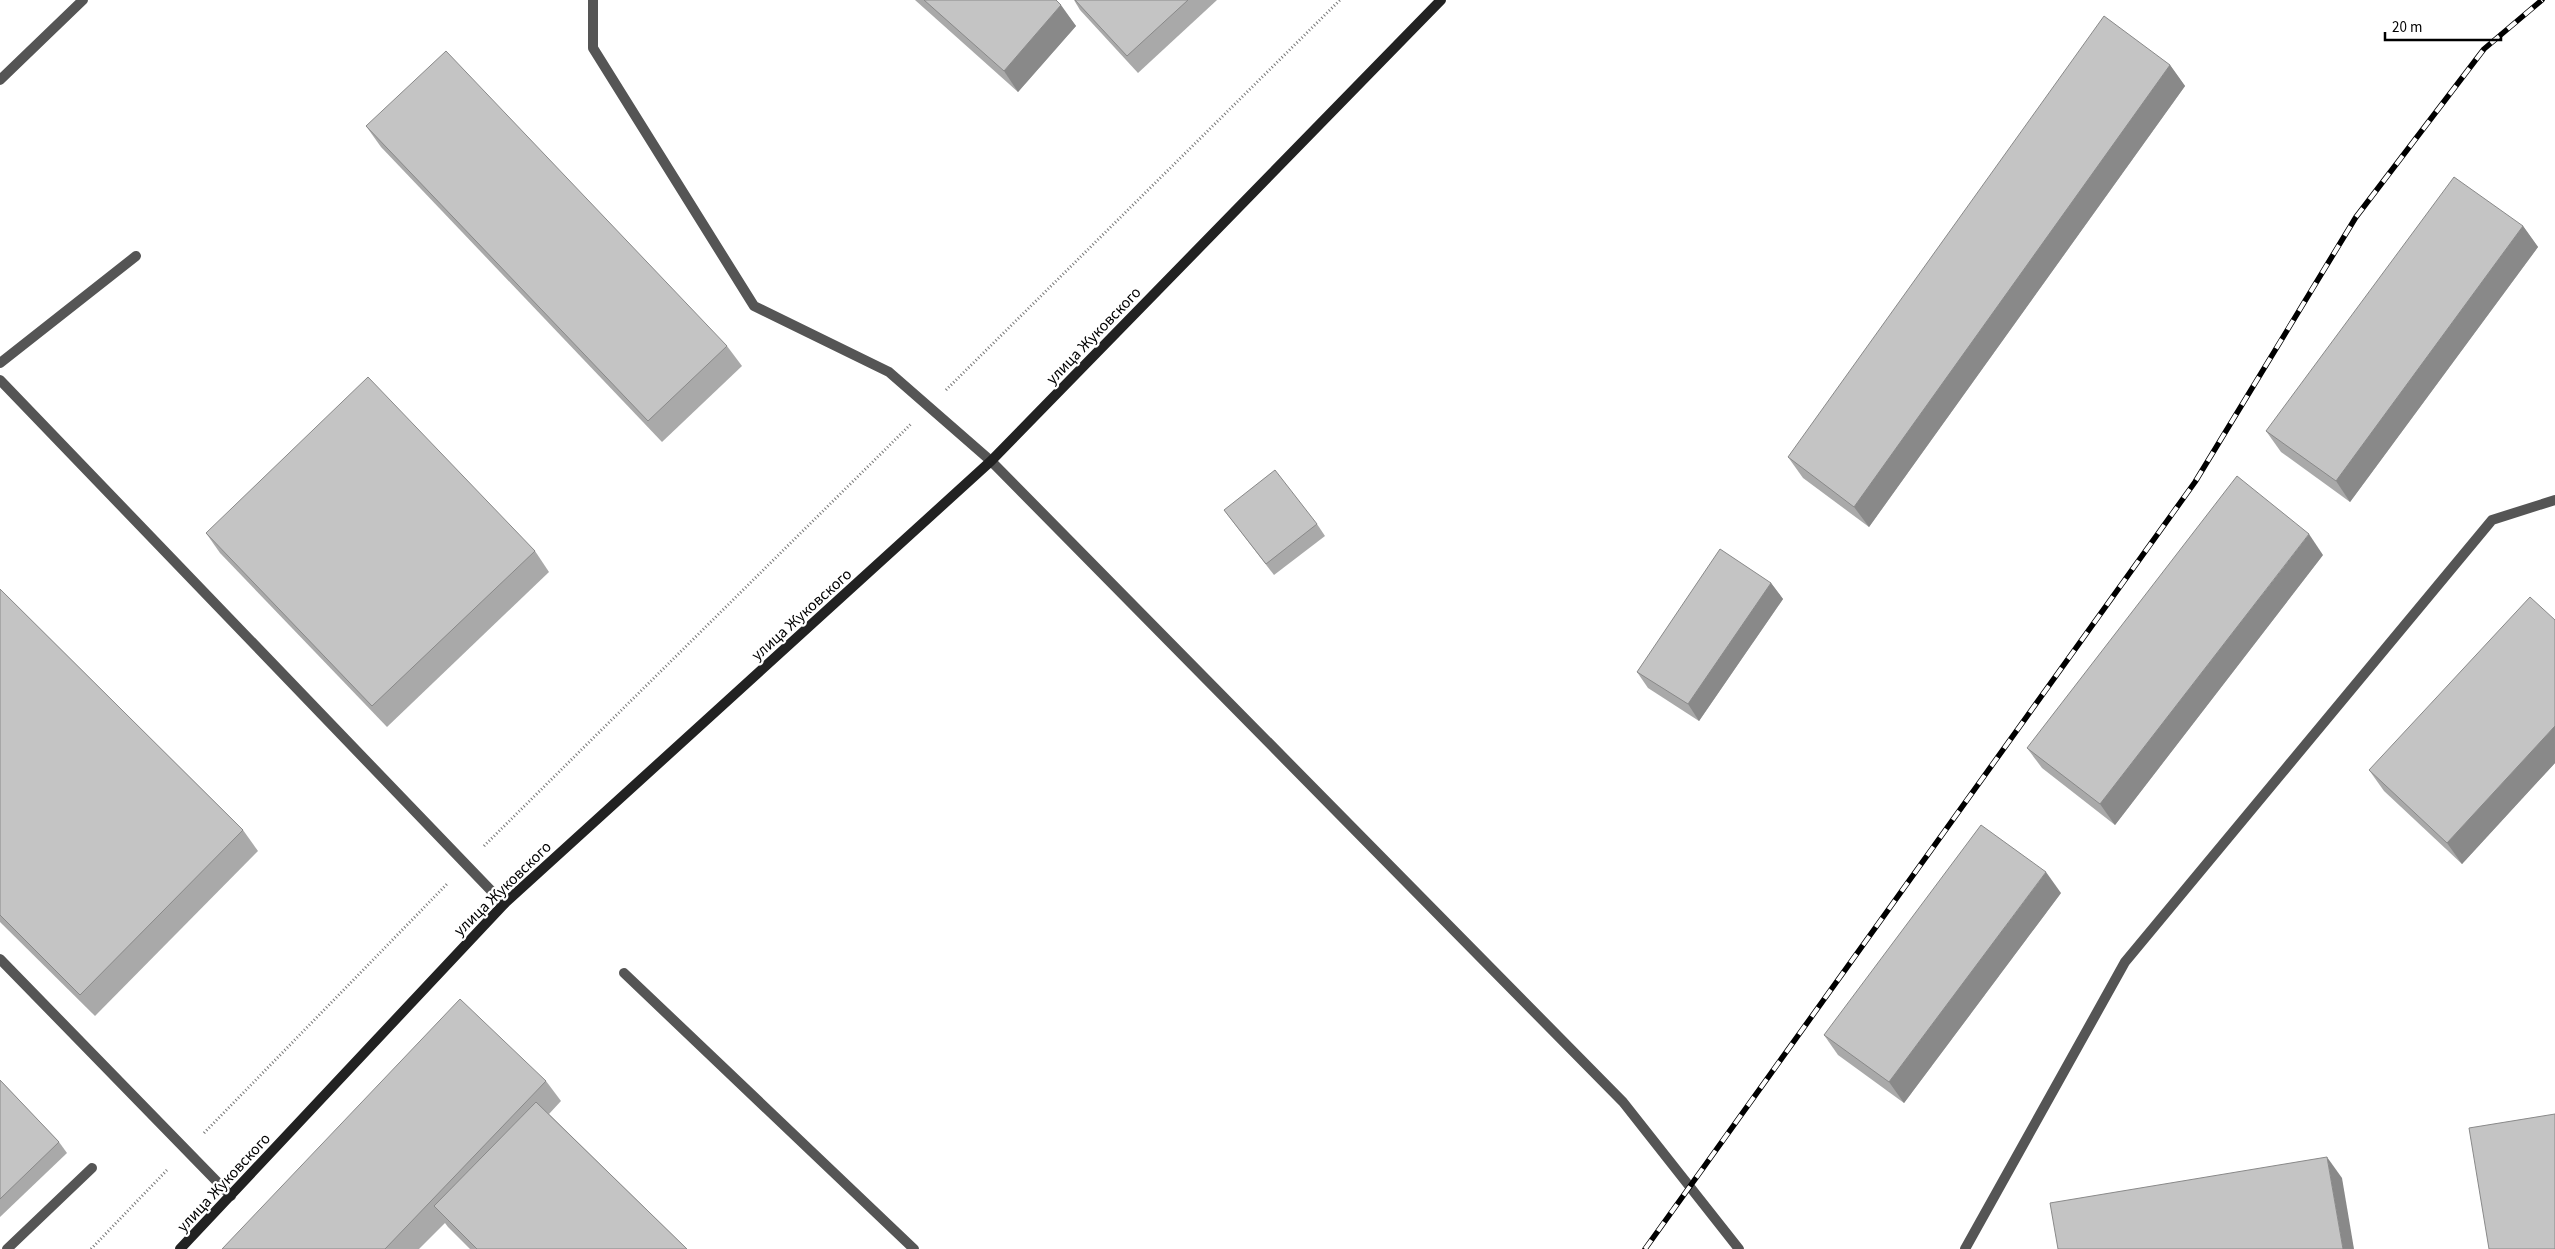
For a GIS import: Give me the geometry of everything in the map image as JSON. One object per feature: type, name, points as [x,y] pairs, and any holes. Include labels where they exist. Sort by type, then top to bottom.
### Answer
[{"type":"main road","name":"улица Жуковского","points":[[180,1249],[504,904],[991,461],[1442,0]]},
{"type":"street","points":[[0,80],[83,0]]},
{"type":"street","points":[[593,0],[594,48],[754,306],[888,372],[991,461],[1623,1102],[1739,1249]]},
{"type":"street","points":[[0,363],[136,256]]},
{"type":"street","points":[[0,380],[504,904]]},
{"type":"street","points":[[1965,1249],[2125,962],[2492,520],[2555,500]]},
{"type":"street","points":[[0,959],[231,1196]]},
{"type":"street","points":[[624,973],[914,1249]]},
{"type":"street","points":[[7,1249],[92,1168]]},
{"type":"path","points":[[91,1249],[465,865],[1340,0]]},
{"type":"building","points":[[924,0],[1056,0],[1061,5],[1004,71]]},
{"type":"building","points":[[1075,0],[1188,0],[1127,56]]},
{"type":"building","points":[[2104,16],[2170,65],[1854,507],[1788,457]]},
{"type":"building","points":[[446,51],[727,346],[648,421],[366,126]]},
{"type":"building","points":[[2454,177],[2523,226],[2336,481],[2266,431]]},
{"type":"building","points":[[368,377],[535,551],[372,706],[206,533]]},
{"type":"building","points":[[1275,470],[1317,524],[1266,564],[1224,510]]},
{"type":"building","points":[[2237,476],[2309,534],[2100,804],[2027,748]]},
{"type":"building","points":[[1720,549],[1771,583],[1688,704],[1637,672]]},
{"type":"building","points":[[0,589],[243,830],[80,995],[0,915]]},
{"type":"building","points":[[2530,597],[2555,620],[2555,726],[2447,843],[2369,770]]},
{"type":"building","points":[[1981,825],[2046,872],[1889,1082],[1824,1035]]},
{"type":"building","points":[[460,999],[546,1081],[385,1249],[222,1249]]},
{"type":"building","points":[[0,1080],[59,1142],[0,1199]]},
{"type":"building","points":[[536,1102],[687,1249],[477,1249],[434,1206]]},
{"type":"building","points":[[2555,1114],[2555,1249],[2489,1249],[2469,1128]]},
{"type":"building","points":[[2327,1157],[2343,1249],[2058,1249],[2050,1203]]},
{"type":"railway","points":[[1645,1249],[2195,482],[2356,217],[2484,49],[2542,0]]}]
